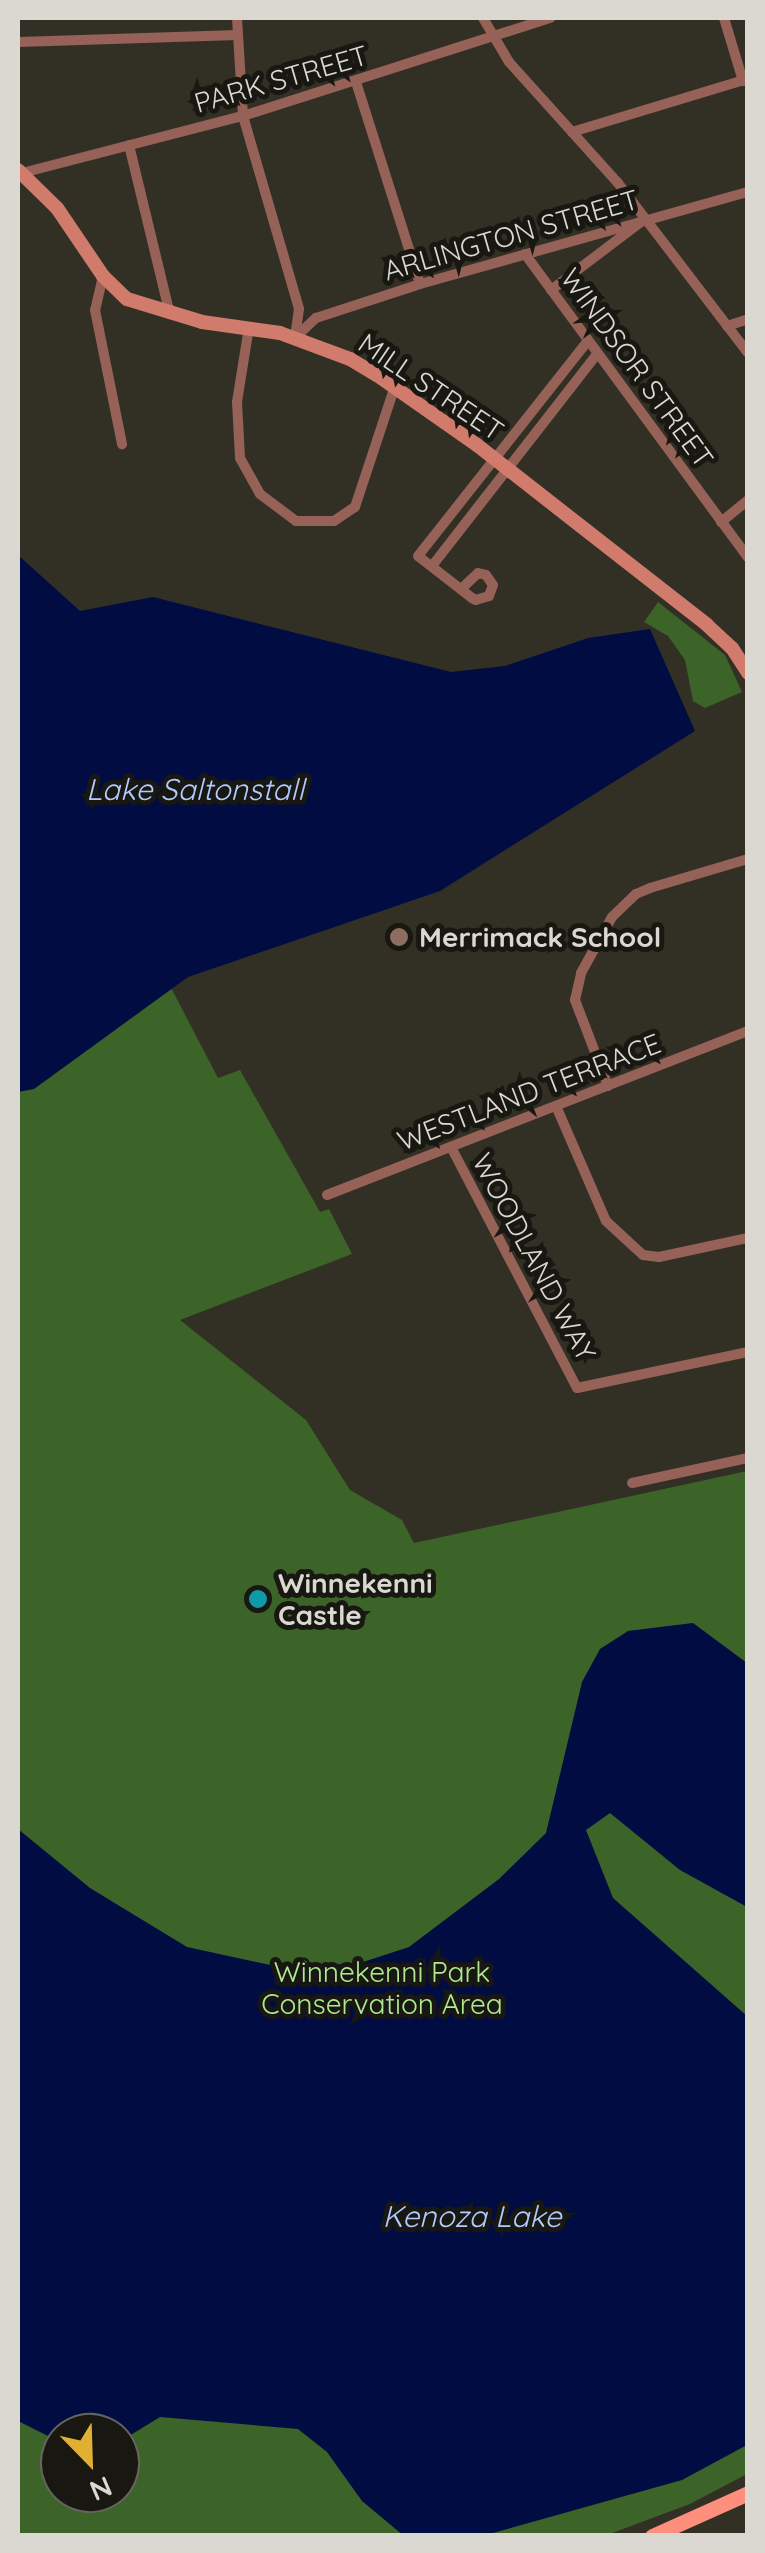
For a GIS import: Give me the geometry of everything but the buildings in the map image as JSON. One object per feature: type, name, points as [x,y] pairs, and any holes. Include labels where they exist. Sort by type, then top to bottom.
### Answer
[{"type":"main road","name":"MILL STREET","points":[[20,172],[57,208],[103,276],[136,305],[295,338],[350,359],[395,386],[508,469],[707,625],[746,664]]},
{"type":"main road","points":[[652,2536],[748,2493]]},
{"type":"street","points":[[237,18],[243,116],[299,309],[295,338]]},
{"type":"street","points":[[483,18],[519,74],[646,218],[748,353]]},
{"type":"street","name":"PARK STREET","points":[[20,172],[243,116],[551,18]]},
{"type":"street","points":[[572,132],[745,80],[724,18]]},
{"type":"street","points":[[18,42],[238,35]]},
{"type":"street","points":[[356,82],[420,284]]},
{"type":"street","points":[[129,145],[170,314]]},
{"type":"street","name":"ARLINGTON STREET","points":[[295,338],[316,318],[420,284],[748,192]]},
{"type":"street","points":[[551,290],[646,218]]},
{"type":"street","name":"WINDSOR STREET","points":[[525,254],[748,558]]},
{"type":"street","points":[[103,276],[95,310],[122,444]]},
{"type":"street","points":[[727,326],[748,318]]},
{"type":"street","points":[[249,327],[236,432],[250,480],[276,510],[296,521],[314,524],[346,517],[356,507],[395,386]]},
{"type":"street","points":[[460,589],[418,556],[588,342]]},
{"type":"street","points":[[432,566],[598,354]]},
{"type":"street","points":[[721,522],[748,500]]},
{"type":"street","points":[[608,1086],[575,1000],[581,973],[612,917],[636,894],[650,888],[748,860]]},
{"type":"street","name":"WESTLAND TERRACE","points":[[327,1194],[748,1031]]},
{"type":"street","points":[[556,1106],[606,1221],[643,1255],[659,1257],[748,1238]]},
{"type":"street","name":"WOODLAND WAY","points":[[451,1147],[577,1388],[748,1352]]},
{"type":"street","points":[[632,1483],[748,1458]]},
{"type":"green space","points":[[658,602],[725,655],[742,692],[705,708],[693,701],[685,660],[668,636],[644,622]]},
{"type":"green space","name":"Winnekenni Park Conservation Area","points":[[167,980],[218,1078],[240,1070],[320,1212],[329,1209],[352,1254],[180,1320],[306,1420],[350,1490],[402,1520],[414,1543],[747,1471],[747,2474],[690,2504],[607,2535],[18,2536],[18,1078]]},
{"type":"water","name":"Lake Saltonstall","points":[[18,555],[80,611],[153,597],[451,672],[505,666],[588,638],[650,629],[695,731],[440,891],[188,977],[34,1089],[18,1092]]},
{"type":"water","name":"Kenoza Lake","points":[[693,1623],[747,1663],[747,1907],[680,1870],[610,1813],[586,1830],[613,1898],[747,2016],[747,2445],[682,2480],[486,2535],[404,2536],[362,2501],[327,2452],[298,2429],[160,2417],[140,2429],[140,2413],[40,2413],[40,2432],[18,2421],[18,1829],[90,1888],[187,1947],[284,1968],[360,1963],[409,1947],[499,1879],[546,1833],[582,1682],[600,1649],[628,1631]]},
{"type":"place","name":"Merrimack School","points":[[399,937]]},
{"type":"place","name":"Winnekenni Castle","points":[[258,1599]]}]
